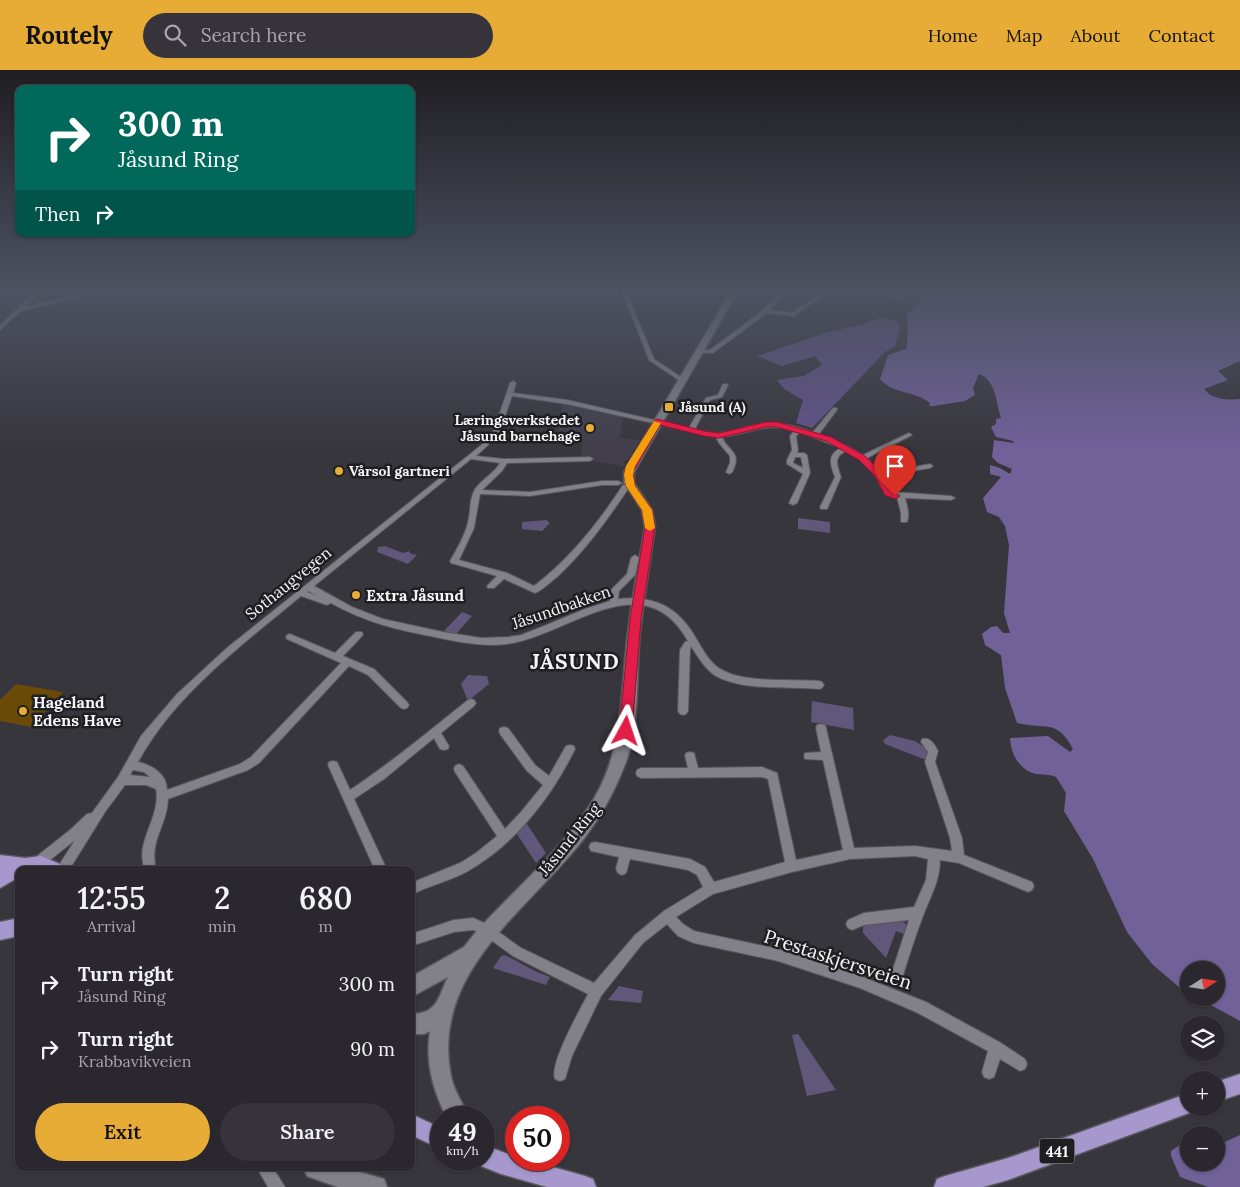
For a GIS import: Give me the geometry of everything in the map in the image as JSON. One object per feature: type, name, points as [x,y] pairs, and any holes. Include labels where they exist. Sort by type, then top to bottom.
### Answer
[{"type":"main road","points":[[631,486],[628,479],[630,469],[704,343]]},
{"type":"main road","name":"Jåsund Ring","points":[[452,1106],[447,1096],[440,1070],[438,1042],[442,1013],[449,991],[471,952],[579,832],[594,812],[610,782],[624,740],[638,602],[650,527],[647,510],[631,486]]},
{"type":"main road","points":[[0,863],[48,866]]},
{"type":"main road","points":[[0,880],[15,872]]},
{"type":"main road","name":"Jåsund Ring","points":[[415,986],[471,952]]},
{"type":"main road","points":[[415,1025],[424,1024],[442,1013]]},
{"type":"main road","points":[[1225,1089],[1240,1084]]},
{"type":"main road","name":"441","points":[[945,1187],[1008,1169],[1180,1106]]},
{"type":"main road","points":[[415,1126],[430,1134]]},
{"type":"main road","points":[[495,1161],[554,1184],[586,1187]]},
{"type":"main road","points":[[322,1171],[376,1187]]},
{"type":"street","points":[[645,343],[652,360],[682,380]]},
{"type":"street","points":[[699,352],[711,352],[723,343]]},
{"type":"street","name":"Sothaugvegen","points":[[65,866],[122,780],[145,739],[180,696],[231,649],[486,444],[497,430],[514,383]]},
{"type":"street","points":[[692,430],[708,399],[720,396],[725,386]]},
{"type":"street","points":[[509,396],[537,398],[719,436],[766,425],[783,426],[814,435],[847,448],[862,458],[879,475],[888,493],[901,497],[952,498]]},
{"type":"street","points":[[814,435],[834,409]]},
{"type":"street","points":[[798,430],[793,436],[796,450],[790,460],[790,464],[807,473]]},
{"type":"street","points":[[719,436],[721,442],[733,456],[733,463],[729,472]]},
{"type":"street","points":[[862,458],[909,436]]},
{"type":"street","points":[[824,507],[838,477],[834,465],[834,457],[838,452],[847,448]]},
{"type":"street","points":[[793,503],[807,473],[804,455],[794,455]]},
{"type":"street","points":[[472,457],[504,461],[590,459]]},
{"type":"street","points":[[504,461],[502,468],[489,478],[478,492],[473,506],[473,521],[467,538],[454,561],[504,575],[535,590],[545,583],[579,549],[603,520],[626,487],[631,486]]},
{"type":"street","points":[[879,475],[930,466]]},
{"type":"street","points":[[478,492],[525,494],[602,483],[618,483]]},
{"type":"street","points":[[901,497],[904,520]]},
{"type":"street","points":[[614,602],[615,590],[619,584],[631,575],[635,558]]},
{"type":"street","points":[[490,586],[504,575]]},
{"type":"street","name":"Jåsundbakken","points":[[304,590],[310,597],[337,604],[394,627],[489,643],[528,636],[614,602],[638,602],[654,605],[672,614],[682,623],[711,667],[725,676],[742,680],[819,685]]},
{"type":"street","points":[[163,792],[244,767],[255,760],[341,661],[359,634]]},
{"type":"street","points":[[290,637],[341,661],[371,672],[404,705]]},
{"type":"street","points":[[683,711],[685,650],[688,644],[694,642]]},
{"type":"street","points":[[349,797],[380,776],[471,703]]},
{"type":"street","points":[[822,728],[850,854]]},
{"type":"street","points":[[436,731],[444,746]]},
{"type":"street","points":[[504,731],[531,768],[550,784]]},
{"type":"street","points":[[926,742],[933,751],[930,762],[956,838],[959,858]]},
{"type":"street","points":[[415,887],[462,868],[491,849],[528,812],[550,784],[570,749]]},
{"type":"street","points":[[690,756],[694,774]]},
{"type":"street","points":[[809,756],[827,756]]},
{"type":"street","points":[[131,765],[146,767],[155,772],[163,792],[161,810],[147,849],[149,866]]},
{"type":"street","points":[[333,765],[379,866]]},
{"type":"street","points":[[460,768],[504,836]]},
{"type":"street","points":[[642,773],[762,772],[773,776],[792,866]]},
{"type":"street","points":[[122,780],[147,780],[163,792]]},
{"type":"street","name":"Sothaugvegen","points":[[30,865],[74,834],[101,809]]},
{"type":"street","points":[[596,847],[694,866],[701,871],[711,889]]},
{"type":"street","points":[[560,1074],[564,1055],[596,991],[639,939],[668,915],[711,889],[792,866],[850,854],[906,851],[934,853],[959,858],[1028,886]]},
{"type":"street","points":[[898,972],[918,913],[932,884],[935,870],[934,853]]},
{"type":"street","points":[[622,869],[625,854]]},
{"type":"street","points":[[852,924],[864,919],[918,913]]},
{"type":"street","name":"Prestaskjersveien","points":[[668,915],[673,924],[684,934],[778,955],[860,982],[921,1007],[996,1048],[1020,1064]]},
{"type":"street","points":[[415,939],[464,924],[481,926],[517,952],[596,991]]},
{"type":"street","points":[[989,1072],[996,1048]]},
{"type":"street","points":[[267,1171],[277,1187]]},
{"type":"shaded area","points":[[795,343],[896,343],[812,428],[796,423],[803,400],[784,389],[777,380],[804,376],[822,365],[815,356],[782,366],[757,356]]},
{"type":"shaded area","points":[[907,343],[1240,343],[1240,361],[1218,371],[1228,380],[1204,389],[1216,397],[1240,399],[1240,1021],[1213,1006],[1225,1006],[1225,961],[1180,961],[1180,988],[1152,964],[1127,932],[1093,859],[1064,811],[1066,793],[1056,777],[1036,774],[1025,769],[1017,760],[1012,750],[1010,738],[1048,736],[1070,752],[1073,749],[1067,739],[1056,729],[1017,723],[1005,688],[1001,655],[985,645],[982,634],[991,627],[997,626],[1003,633],[1010,633],[1004,613],[1009,545],[1005,526],[999,517],[987,512],[983,498],[1001,477],[990,474],[990,465],[1010,474],[1012,469],[998,463],[992,457],[994,440],[1014,443],[1013,441],[996,437],[991,427],[996,424],[996,419],[1001,418],[992,386],[985,377],[979,374],[973,388],[975,395],[965,401],[929,406],[930,403],[924,399],[897,390],[880,379],[888,355],[906,349]]},
{"type":"shaded area","name":"Læringsverkstedet Jåsund barnehage","points":[[563,403],[623,416],[620,438],[640,440],[628,460],[625,460],[623,463],[626,464],[624,466],[592,461],[591,458],[581,458],[583,439],[557,438]]},
{"type":"shaded area","points":[[798,518],[830,522],[830,533],[798,529]]},
{"type":"shaded area","points":[[546,520],[550,523],[542,531],[522,529],[522,522]]},
{"type":"shaded area","points":[[385,546],[403,553],[409,551],[411,554],[417,555],[408,564],[377,552],[378,547]]},
{"type":"shaded area","points":[[462,612],[472,616],[456,634],[444,631]]},
{"type":"shaded area","points":[[468,675],[487,676],[489,684],[468,701],[461,684]]},
{"type":"shaded area","points":[[812,701],[853,708],[854,730],[811,722]]},
{"type":"shaded area","points":[[890,735],[915,741],[929,750],[926,760],[885,744],[883,740]]},
{"type":"shaded area","points":[[525,821],[546,853],[536,863],[515,831]]},
{"type":"shaded area","points":[[902,920],[908,927],[908,936],[896,931],[886,958],[863,933],[863,926],[866,923]]},
{"type":"shaded area","points":[[505,955],[550,977],[546,985],[493,968],[501,956]]},
{"type":"shaded area","points":[[619,986],[643,991],[641,1003],[608,1000]]},
{"type":"shaded area","points":[[798,1034],[836,1090],[807,1096],[792,1035]]},
{"type":"shaded area","points":[[1240,1114],[1240,1187],[1208,1187],[1180,1177],[1171,1156],[1171,1151],[1180,1145],[1180,1171],[1225,1171],[1225,1127]]},
{"type":"pier","points":[[1240,1111],[1240,1135],[1225,1142],[1225,1126],[1211,1126]]},
{"type":"building","name":"Hageland Edens Have","points":[[16,684],[63,692],[31,727],[0,721],[0,700]]},
{"type":"slow traffic","points":[[650,528],[647,510],[631,486],[628,472],[657,423]]},
{"type":"place","name":"Jåsund (A)","points":[[669,407]]},
{"type":"place","name":"Læringsverkstedet Jåsund barnehage","points":[[590,428]]},
{"type":"place","name":"Vårsol gartneri","points":[[339,471]]},
{"type":"place","name":"Extra Jåsund","points":[[356,595]]},
{"type":"place","name":"Hageland Edens Have","points":[[23,711]]},
{"type":"district","name":"JÅSUND","points":[[575,661]]},
{"type":"route","points":[[626,731],[636,619],[650,527],[647,510],[631,486],[628,472],[657,422],[719,436],[766,425],[777,425],[828,439],[862,458],[879,475],[888,493],[895,496]]}]
